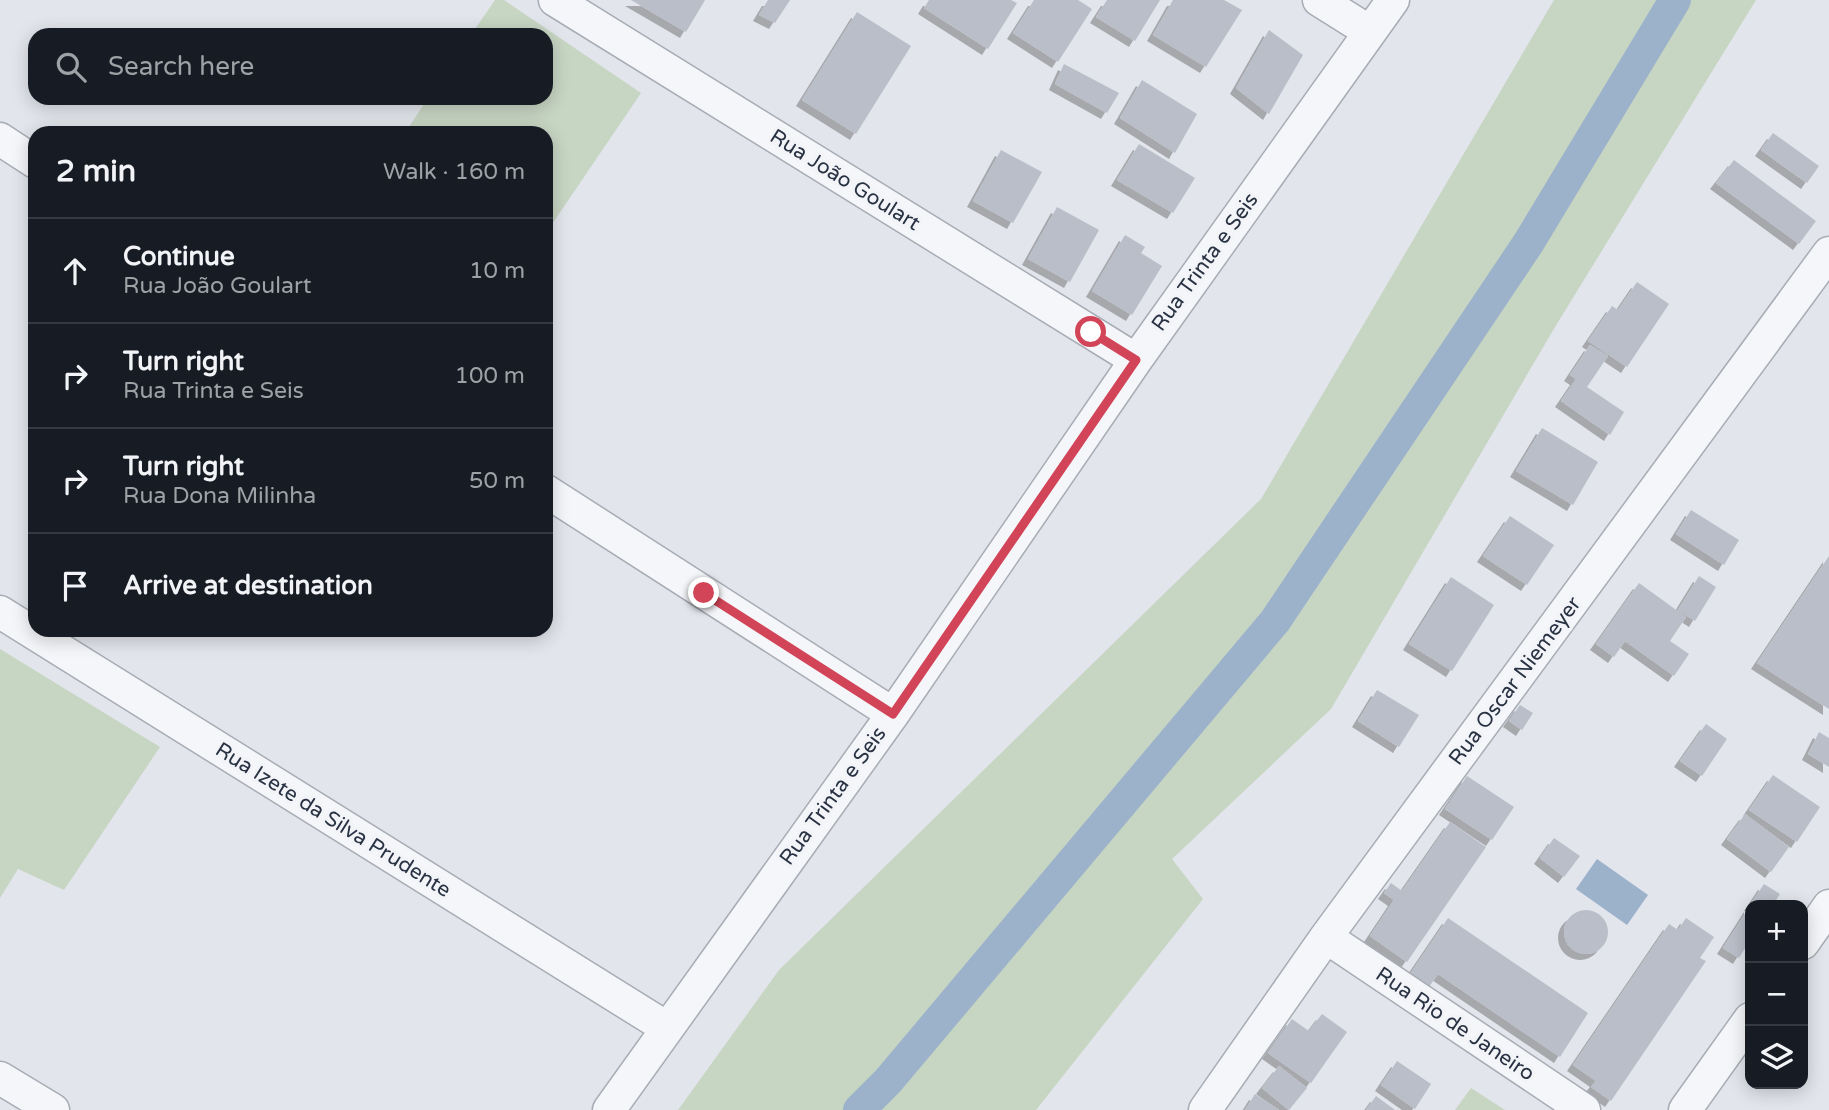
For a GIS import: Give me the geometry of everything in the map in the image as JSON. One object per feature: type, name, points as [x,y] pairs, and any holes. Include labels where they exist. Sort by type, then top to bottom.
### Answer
[{"type":"street","name":"Rua João Goulart","points":[[555,0],[1136,360]]},
{"type":"street","points":[[1319,0],[1370,32]]},
{"type":"street","name":"Rua Trinta e Seis","points":[[609,1110],[893,714],[1136,360],[1393,0]]},
{"type":"street","points":[[0,139],[28,157]]},
{"type":"street","name":"Rua Oscar Niemeyer","points":[[1205,1110],[1326,937],[1829,253]]},
{"type":"street","points":[[553,495],[893,714]]},
{"type":"street","name":"Rua Izete da Silva Prudente","points":[[0,612],[28,629]]},
{"type":"street","name":"Rua Izete da Silva Prudente","points":[[40,637],[667,1028]]},
{"type":"street","points":[[1808,936],[1829,906]]},
{"type":"street","name":"Rua Rio de Janeiro","points":[[1326,937],[1584,1110]]},
{"type":"street","points":[[1685,1110],[1745,1026]]},
{"type":"street","points":[[0,1078],[53,1110]]},
{"type":"green space","points":[[495,0],[504,0],[545,28],[476,28]]},
{"type":"green space","points":[[1554,0],[1756,0],[1555,327],[1331,709],[1172,859],[1203,899],[1036,1110],[678,1110],[779,970],[1261,499]]},
{"type":"green space","points":[[553,33],[641,93],[553,223],[553,126],[410,126],[423,105],[553,105]]},
{"type":"green space","points":[[0,649],[160,747],[64,890],[18,869],[0,898]]},
{"type":"green space","points":[[1471,1088],[1505,1110],[1455,1110]]},
{"type":"water","points":[[1597,859],[1648,895],[1627,925],[1576,889]]},
{"type":"building","points":[[631,0],[705,0],[686,32]]},
{"type":"building","points":[[768,0],[790,0],[775,23],[759,15]]},
{"type":"building","points":[[929,0],[1011,0],[1017,3],[988,49],[924,8]]},
{"type":"building","points":[[1034,0],[1078,0],[1092,9],[1058,62],[1013,33]]},
{"type":"building","points":[[1107,0],[1160,0],[1135,41],[1096,17]]},
{"type":"building","points":[[1173,0],[1224,0],[1242,10],[1206,67],[1153,35]]},
{"type":"building","points":[[857,12],[911,46],[856,134],[802,100]]},
{"type":"building","points":[[1269,30],[1303,55],[1269,114],[1236,88]]},
{"type":"building","points":[[1064,64],[1119,93],[1107,113],[1055,84]]},
{"type":"building","points":[[1142,80],[1197,114],[1175,153],[1120,118]]},
{"type":"building","points":[[1773,133],[1819,166],[1807,183],[1761,150]]},
{"type":"building","points":[[1139,144],[1195,178],[1173,213],[1117,180]]},
{"type":"building","points":[[1001,150],[1042,172],[1013,223],[973,201]]},
{"type":"building","points":[[1734,160],[1816,221],[1799,244],[1716,183]]},
{"type":"building","points":[[1057,207],[1099,230],[1070,282],[1028,259]]},
{"type":"building","points":[[1125,235],[1145,247],[1141,253],[1162,266],[1132,315],[1092,291]]},
{"type":"building","points":[[1637,282],[1669,304],[1627,367],[1588,341],[1612,306],[1618,310]]},
{"type":"building","points":[[1590,345],[1608,356],[1587,387],[1624,412],[1610,435],[1561,401],[1576,379],[1570,375]]},
{"type":"building","points":[[1542,428],[1598,462],[1573,505],[1516,471]]},
{"type":"building","points":[[1691,510],[1739,540],[1724,565],[1676,534]]},
{"type":"building","points":[[1510,516],[1554,545],[1527,585],[1483,556]]},
{"type":"building","points":[[1829,556],[1829,709],[1757,663]]},
{"type":"building","points":[[1699,576],[1716,587],[1695,621],[1678,610]]},
{"type":"building","points":[[1451,577],[1494,605],[1452,671],[1409,644]]},
{"type":"building","points":[[1639,583],[1686,617],[1670,641],[1689,654],[1674,676],[1625,641],[1614,657],[1596,644]]},
{"type":"building","points":[[1377,690],[1419,715],[1399,747],[1358,721]]},
{"type":"building","points":[[1520,705],[1533,713],[1522,730],[1509,721]]},
{"type":"building","points":[[1706,724],[1727,739],[1702,776],[1680,761]]},
{"type":"building","points":[[1819,732],[1829,738],[1829,767],[1808,754]]},
{"type":"building","points":[[1773,775],[1820,807],[1797,842],[1749,810]]},
{"type":"building","points":[[1467,776],[1514,807],[1492,840],[1445,809]]},
{"type":"building","points":[[1745,814],[1789,847],[1771,872],[1727,839]]},
{"type":"building","points":[[1450,822],[1486,847],[1407,962],[1370,936],[1394,900],[1384,893],[1391,883],[1402,891]]},
{"type":"building","points":[[1554,838],[1580,856],[1564,877],[1540,858]]},
{"type":"building","points":[[1764,884],[1780,894],[1776,900],[1753,900]]},
{"type":"building","points":[[1586,910],[1601,917],[1608,932],[1601,947],[1586,954],[1571,947],[1564,932],[1571,917]]},
{"type":"building","points":[[1745,914],[1745,948],[1739,958],[1723,948]]},
{"type":"building","points":[[1448,918],[1588,1013],[1560,1057],[1438,974],[1429,987],[1410,974]]},
{"type":"building","points":[[1686,918],[1714,937],[1700,958],[1706,961],[1611,1101],[1591,1087],[1596,1081],[1573,1065],[1669,924],[1678,930]]},
{"type":"building","points":[[1322,1014],[1347,1032],[1311,1083],[1268,1053],[1292,1019],[1309,1031]]},
{"type":"building","points":[[1397,1061],[1431,1084],[1415,1109],[1381,1085]]},
{"type":"building","points":[[1279,1066],[1307,1088],[1289,1110],[1262,1088]]},
{"type":"building","points":[[1255,1094],[1279,1110],[1245,1110]]},
{"type":"building","points":[[1376,1096],[1395,1110],[1366,1110]]},
{"type":"waterway","points":[[859,1110],[888,1081],[1275,621],[1529,242],[1675,0]]},
{"type":"route","points":[[704,593],[893,714],[1136,360],[1091,332]]}]
